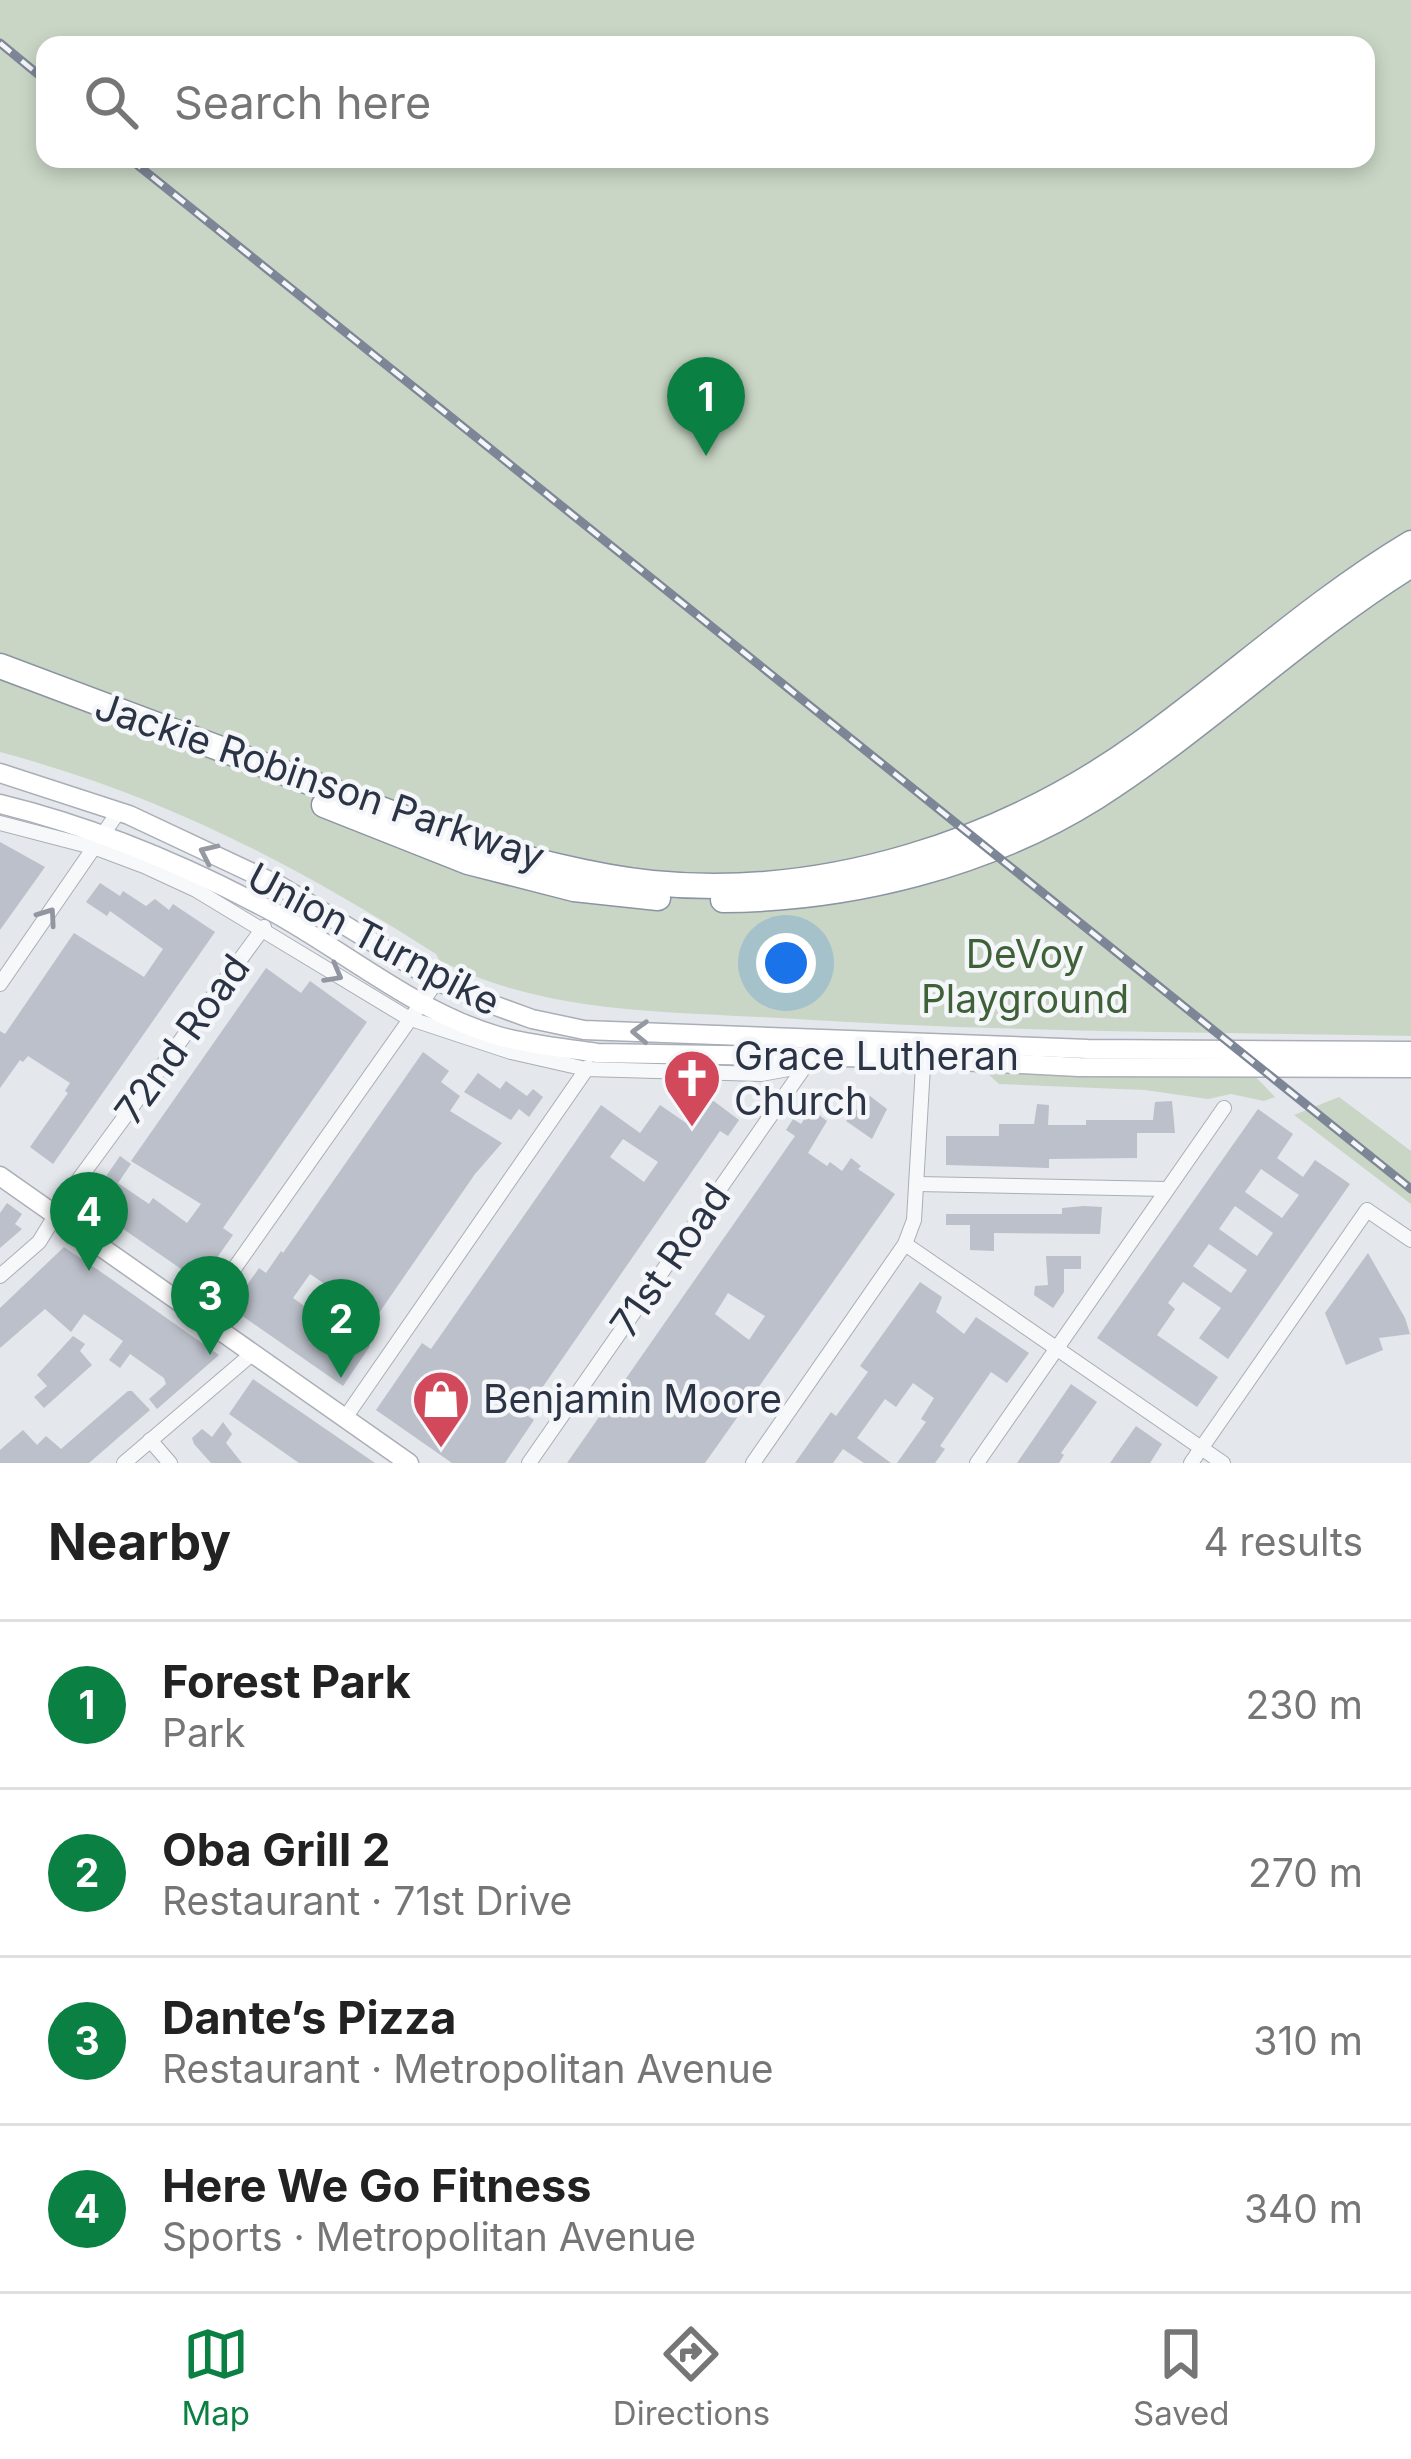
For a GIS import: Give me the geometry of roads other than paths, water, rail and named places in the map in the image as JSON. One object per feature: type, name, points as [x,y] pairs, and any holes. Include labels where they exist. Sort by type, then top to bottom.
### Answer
[{"type":"highway","name":"Jackie Robinson Parkway","points":[[0,666],[466,841],[534,861],[652,883],[788,880],[918,854],[1012,819],[1061,794],[1144,741],[1313,608],[1411,543]]},
{"type":"highway","name":"Jackie Robinson Parkway","points":[[0,683],[77,708],[468,862],[574,889],[669,900],[781,899],[921,872],[1041,828],[1154,757],[1338,614],[1411,565]]},
{"type":"main road","name":"Union Turnpike","points":[[0,773],[119,812],[280,886],[437,981],[532,1019],[584,1030],[924,1051],[1079,1067],[1411,1068]]},
{"type":"main road","name":"Union Turnpike","points":[[0,804],[190,870],[414,1009],[592,1061],[808,1062],[924,1051],[1411,1051]]},
{"type":"main road","points":[[0,1176],[410,1463]]},
{"type":"street","points":[[0,984],[119,812]]},
{"type":"street","name":"Union Turnpike","points":[[0,824],[100,842]]},
{"type":"street","name":"72nd Road","points":[[0,1276],[39,1242],[71,1190],[268,921]]},
{"type":"street","points":[[200,1317],[437,981]]},
{"type":"street","points":[[753,1463],[905,1244],[914,1220],[924,1051]]},
{"type":"street","points":[[345,1418],[592,1061]]},
{"type":"street","name":"71st Road","points":[[529,1463],[808,1062]]},
{"type":"street","points":[[976,1463],[1224,1108]]},
{"type":"street","points":[[917,1184],[1167,1190]]},
{"type":"street","points":[[1191,1463],[1367,1210],[1411,1240]]},
{"type":"street","points":[[905,1244],[1223,1463]]},
{"type":"street","points":[[124,1463],[253,1353]]},
{"type":"street","points":[[150,1440],[170,1463]]},
{"type":"railway","points":[[0,43],[36,73]]},
{"type":"railway","points":[[141,168],[1411,1189]]},
{"type":"place","name":"Forest Park","points":[[706,456]]},
{"type":"place","name":"Grace Lutheran Church","points":[[692,1129]]},
{"type":"place","name":"Here We Go Fitness","points":[[89,1271]]},
{"type":"place","name":"Dante’s Pizza","points":[[210,1355]]},
{"type":"place","name":"Oba Grill 2","points":[[341,1378]]},
{"type":"place","name":"Benjamin Moore","points":[[441,1450]]},
{"type":"park label","name":"DeVoy Playground","points":[[1025,976]]}]
